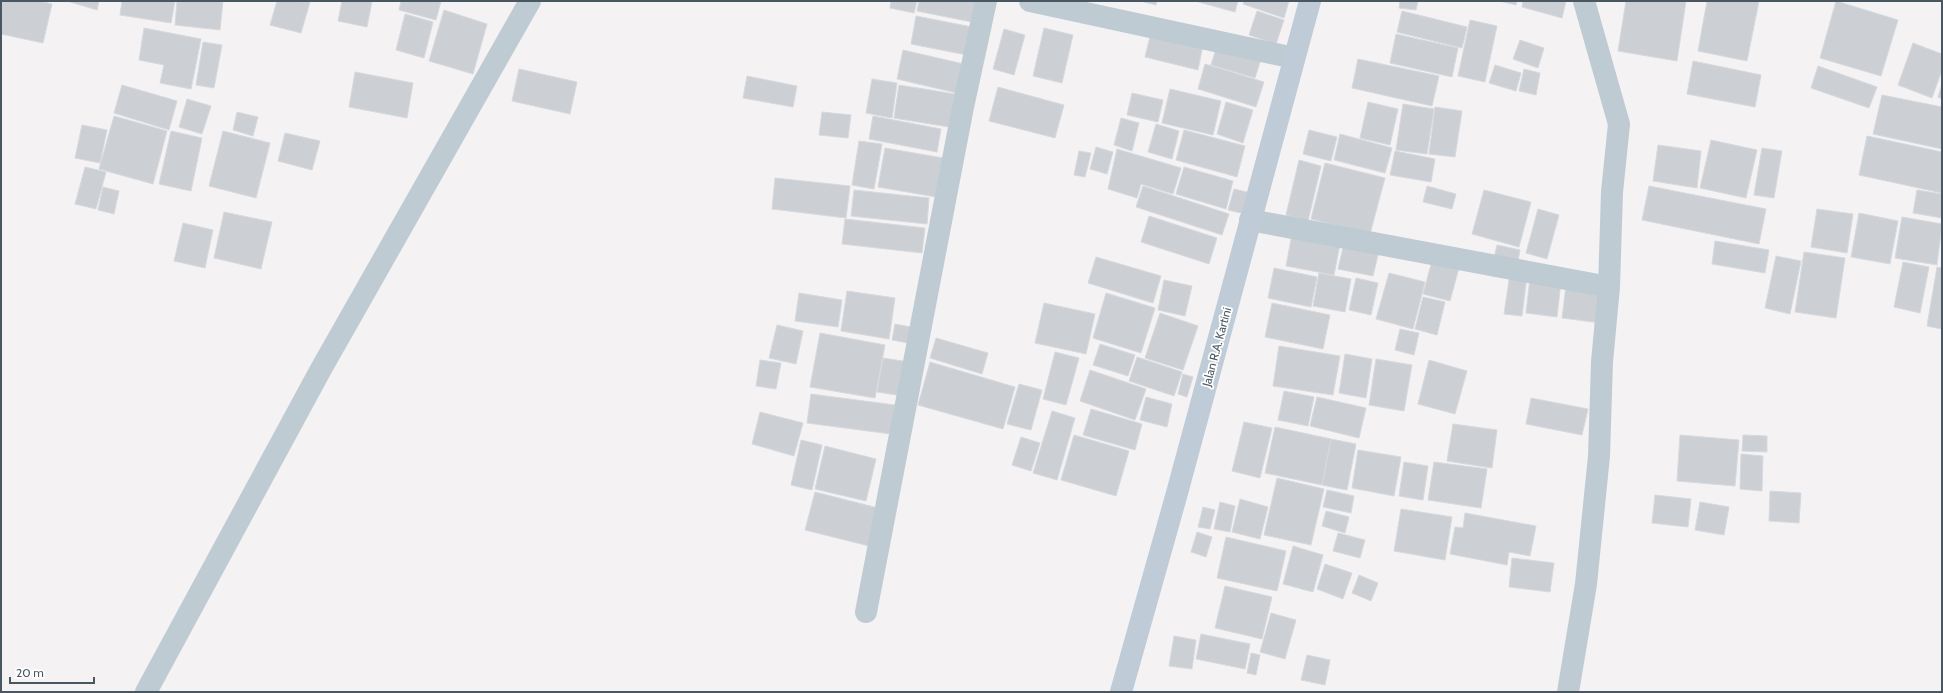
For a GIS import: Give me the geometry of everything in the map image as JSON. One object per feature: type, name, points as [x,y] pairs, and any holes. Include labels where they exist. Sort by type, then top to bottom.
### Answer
[{"type":"main road","name":"Jalan R.A. Kartini","points":[[1121,692],[1180,485],[1310,1]]},
{"type":"street","points":[[146,692],[320,369],[530,1]]},
{"type":"street","points":[[866,612],[963,107],[986,1]]},
{"type":"street","points":[[1030,1],[1294,58]]},
{"type":"street","points":[[1568,692],[1586,584],[1598,463],[1602,362],[1609,287],[1612,192],[1619,124],[1584,1]]},
{"type":"street","points":[[1250,220],[1609,287]]},
{"type":"building","points":[[1,1],[39,1],[52,4],[43,43],[1,34]]},
{"type":"building","points":[[67,1],[99,1],[97,10]]},
{"type":"building","points":[[122,1],[175,1],[171,23],[120,15]]},
{"type":"building","points":[[177,1],[223,1],[220,30],[175,25]]},
{"type":"building","points":[[277,1],[310,2],[301,33],[270,25]]},
{"type":"building","points":[[342,1],[372,1],[367,27],[338,21]]},
{"type":"building","points":[[401,1],[441,1],[436,20],[399,10]]},
{"type":"building","points":[[891,1],[917,1],[914,13],[890,8]]},
{"type":"building","points":[[919,1],[976,1],[972,22],[917,11]]},
{"type":"building","points":[[1140,1],[1157,1],[1156,5]]},
{"type":"building","points":[[1195,1],[1238,1],[1235,12]]},
{"type":"building","points":[[1244,1],[1289,1],[1284,18],[1243,4]]},
{"type":"building","points":[[1400,1],[1418,1],[1416,10],[1399,8]]},
{"type":"building","points":[[1499,1],[1517,1],[1516,5]]},
{"type":"building","points":[[1523,1],[1566,1],[1562,18],[1522,7]]},
{"type":"building","points":[[1626,1],[1686,1],[1677,61],[1618,51]]},
{"type":"building","points":[[1707,1],[1759,1],[1747,61],[1698,51]]},
{"type":"building","points":[[1836,1],[1898,20],[1881,76],[1820,58]]},
{"type":"building","points":[[444,10],[487,24],[473,74],[429,61]]},
{"type":"building","points":[[1257,11],[1284,20],[1276,44],[1249,35]]},
{"type":"building","points":[[1402,11],[1467,27],[1462,48],[1397,32]]},
{"type":"building","points":[[405,14],[433,22],[424,58],[396,50]]},
{"type":"building","points":[[916,16],[977,28],[972,56],[911,44]]},
{"type":"building","points":[[1470,20],[1497,26],[1485,82],[1458,76]]},
{"type":"building","points":[[144,28],[201,39],[191,89],[160,83],[164,65],[139,60]]},
{"type":"building","points":[[1044,28],[1073,35],[1062,83],[1033,76]]},
{"type":"building","points":[[1152,28],[1204,40],[1198,70],[1145,57]]},
{"type":"building","points":[[1004,29],[1025,35],[1014,75],[993,69]]},
{"type":"building","points":[[1396,34],[1458,48],[1452,77],[1390,63]]},
{"type":"building","points":[[1520,40],[1544,48],[1538,68],[1513,59]]},
{"type":"building","points":[[203,42],[222,45],[214,88],[196,85]]},
{"type":"building","points":[[1218,42],[1262,56],[1255,78],[1211,65]]},
{"type":"building","points":[[1913,43],[1942,54],[1942,70],[1932,98],[1898,85]]},
{"type":"building","points":[[903,50],[968,65],[961,94],[897,79]]},
{"type":"building","points":[[1358,59],[1439,76],[1432,106],[1352,88]]},
{"type":"building","points":[[1693,61],[1761,75],[1755,107],[1687,94]]},
{"type":"building","points":[[1205,64],[1264,82],[1256,107],[1198,89]]},
{"type":"building","points":[[1495,65],[1521,73],[1516,91],[1489,83]]},
{"type":"building","points":[[1818,66],[1877,87],[1869,108],[1811,88]]},
{"type":"building","points":[[519,69],[577,82],[570,114],[512,101]]},
{"type":"building","points":[[1524,69],[1540,73],[1536,95],[1519,91]]},
{"type":"building","points":[[355,72],[413,83],[407,118],[349,107]]},
{"type":"building","points":[[747,76],[797,86],[793,107],[743,98]]},
{"type":"building","points":[[872,79],[897,83],[892,118],[866,113]]},
{"type":"building","points":[[1942,84],[1942,99],[1938,97]]},
{"type":"building","points":[[122,85],[177,101],[169,130],[114,113]]},
{"type":"building","points":[[899,85],[955,94],[949,127],[894,118]]},
{"type":"building","points":[[998,87],[1064,105],[1055,138],[989,121]]},
{"type":"building","points":[[1170,89],[1221,101],[1213,135],[1162,123]]},
{"type":"building","points":[[1132,93],[1163,100],[1158,122],[1127,115]]},
{"type":"building","points":[[1882,95],[1942,107],[1942,149],[1873,134]]},
{"type":"building","points":[[187,99],[211,106],[202,134],[179,127]]},
{"type":"building","points":[[1226,102],[1253,110],[1243,143],[1217,134]]},
{"type":"building","points":[[1368,102],[1398,109],[1390,145],[1360,138]]},
{"type":"building","points":[[1403,104],[1434,109],[1427,154],[1396,150]]},
{"type":"building","points":[[1435,107],[1462,111],[1455,157],[1429,154]]},
{"type":"building","points":[[237,112],[258,117],[253,136],[233,130]]},
{"type":"building","points":[[822,112],[851,115],[848,138],[819,135]]},
{"type":"building","points":[[114,116],[167,131],[153,184],[99,169]]},
{"type":"building","points":[[873,116],[941,129],[937,152],[869,139]]},
{"type":"building","points":[[1121,118],[1139,123],[1132,151],[1114,145]]},
{"type":"building","points":[[1156,124],[1179,131],[1172,159],[1148,152]]},
{"type":"building","points":[[82,125],[107,130],[100,163],[75,158]]},
{"type":"building","points":[[1184,130],[1245,146],[1237,177],[1176,160]]},
{"type":"building","points":[[1309,130],[1337,137],[1331,161],[1303,154]]},
{"type":"building","points":[[171,131],[202,138],[191,191],[159,184]]},
{"type":"building","points":[[223,131],[270,143],[256,198],[209,186]]},
{"type":"building","points":[[285,133],[320,141],[312,170],[278,161]]},
{"type":"building","points":[[1340,134],[1392,148],[1385,173],[1334,160]]},
{"type":"building","points":[[1867,136],[1942,152],[1942,193],[1859,175]]},
{"type":"building","points":[[1711,140],[1757,150],[1746,198],[1700,188]]},
{"type":"building","points":[[859,141],[882,144],[874,189],[852,185]]},
{"type":"building","points":[[1658,145],[1701,151],[1697,188],[1653,181]]},
{"type":"building","points":[[1096,147],[1113,152],[1107,174],[1090,169]]},
{"type":"building","points":[[885,148],[943,158],[936,197],[878,187]]},
{"type":"building","points":[[1762,148],[1782,151],[1774,198],[1754,195]]},
{"type":"building","points":[[1117,149],[1181,168],[1173,194],[1141,184],[1137,198],[1108,189]]},
{"type":"building","points":[[1079,151],[1091,153],[1085,177],[1074,175]]},
{"type":"building","points":[[1395,151],[1435,159],[1431,182],[1390,175]]},
{"type":"building","points":[[1299,160],[1321,166],[1308,221],[1286,215]]},
{"type":"building","points":[[1325,163],[1385,178],[1370,234],[1311,219]]},
{"type":"building","points":[[85,167],[106,172],[96,209],[75,204]]},
{"type":"building","points":[[1184,167],[1233,181],[1226,209],[1176,194]]},
{"type":"building","points":[[775,178],[850,186],[846,218],[772,209]]},
{"type":"building","points":[[1143,186],[1229,214],[1222,235],[1136,207]]},
{"type":"building","points":[[1427,186],[1456,194],[1452,209],[1423,202]]},
{"type":"building","points":[[1649,186],[1766,209],[1759,244],[1642,220]]},
{"type":"building","points":[[103,187],[119,191],[114,214],[98,210]]},
{"type":"building","points":[[1234,189],[1251,193],[1245,214],[1228,210]]},
{"type":"building","points":[[854,190],[929,198],[927,224],[851,216]]},
{"type":"building","points":[[1484,190],[1531,202],[1519,247],[1472,234]]},
{"type":"building","points":[[1917,190],[1942,194],[1942,218],[1913,213]]},
{"type":"building","points":[[1538,209],[1559,215],[1547,259],[1526,253]]},
{"type":"building","points":[[1817,209],[1853,214],[1847,253],[1811,247]]},
{"type":"building","points":[[224,212],[272,222],[261,269],[214,258]]},
{"type":"building","points":[[1859,213],[1898,221],[1890,264],[1851,257]]},
{"type":"building","points":[[1149,216],[1217,238],[1209,264],[1141,242]]},
{"type":"building","points":[[1902,217],[1942,224],[1937,265],[1895,258]]},
{"type":"building","points":[[845,219],[925,228],[922,253],[842,244]]},
{"type":"building","points":[[183,223],[213,230],[205,268],[174,261]]},
{"type":"building","points":[[1293,229],[1341,239],[1334,275],[1286,266]]},
{"type":"building","points":[[1345,239],[1380,247],[1373,276],[1338,269]]},
{"type":"building","points":[[1715,241],[1769,250],[1765,273],[1712,264]]},
{"type":"building","points":[[1497,245],[1520,250],[1517,268],[1493,262]]},
{"type":"building","points":[[1804,252],[1845,258],[1836,318],[1795,312]]},
{"type":"building","points":[[1776,256],[1801,261],[1790,314],[1765,308]]},
{"type":"building","points":[[1096,257],[1161,276],[1153,303],[1088,283]]},
{"type":"building","points":[[1432,261],[1459,268],[1450,301],[1423,294]]},
{"type":"building","points":[[1903,262],[1929,267],[1920,313],[1894,307]]},
{"type":"building","points":[[1937,267],[1942,268],[1942,329],[1927,326]]},
{"type":"building","points":[[1274,268],[1317,277],[1311,307],[1268,298]]},
{"type":"building","points":[[1319,273],[1351,279],[1345,312],[1313,306]]},
{"type":"building","points":[[1389,273],[1425,282],[1413,329],[1376,319]]},
{"type":"building","points":[[1510,273],[1527,276],[1522,316],[1504,314]]},
{"type":"building","points":[[1356,278],[1378,283],[1371,315],[1349,310]]},
{"type":"building","points":[[1530,278],[1561,282],[1557,317],[1526,313]]},
{"type":"building","points":[[1164,280],[1192,286],[1185,316],[1158,310]]},
{"type":"building","points":[[1566,285],[1605,291],[1601,323],[1562,318]]},
{"type":"building","points":[[847,291],[895,298],[889,339],[841,331]]},
{"type":"building","points":[[799,293],[842,300],[838,327],[795,321]]},
{"type":"building","points":[[1106,293],[1155,308],[1141,353],[1093,338]]},
{"type":"building","points":[[1423,297],[1445,302],[1437,335],[1415,329]]},
{"type":"building","points":[[1044,303],[1095,314],[1086,354],[1035,343]]},
{"type":"building","points":[[1272,303],[1330,315],[1323,349],[1265,337]]},
{"type":"building","points":[[1160,313],[1198,326],[1183,370],[1145,358]]},
{"type":"building","points":[[895,324],[916,328],[913,344],[892,340]]},
{"type":"building","points":[[777,325],[803,331],[796,364],[769,358]]},
{"type":"building","points":[[1400,329],[1419,333],[1414,355],[1395,350]]},
{"type":"building","points":[[820,333],[885,345],[875,398],[810,387]]},
{"type":"building","points":[[936,338],[988,353],[982,374],[930,358]]},
{"type":"building","points":[[1100,344],[1135,355],[1128,376],[1093,365]]},
{"type":"building","points":[[1279,346],[1340,356],[1333,395],[1273,386]]},
{"type":"building","points":[[1055,352],[1079,358],[1066,405],[1043,399]]},
{"type":"building","points":[[1345,354],[1372,359],[1366,398],[1339,393]]},
{"type":"building","points":[[1137,357],[1182,372],[1174,396],[1129,381]]},
{"type":"building","points":[[883,358],[909,362],[903,396],[877,392]]},
{"type":"building","points":[[1376,359],[1412,365],[1404,411],[1369,405]]},
{"type":"building","points":[[760,360],[781,363],[776,389],[756,386]]},
{"type":"building","points":[[1429,360],[1467,371],[1455,414],[1418,404]]},
{"type":"building","points":[[930,362],[1015,387],[1003,429],[918,405]]},
{"type":"building","points":[[1090,370],[1146,389],[1135,420],[1080,401]]},
{"type":"building","points":[[1183,374],[1193,377],[1187,397],[1178,394]]},
{"type":"building","points":[[1019,384],[1042,390],[1031,430],[1007,424]]},
{"type":"building","points":[[1284,391],[1314,397],[1308,426],[1278,420]]},
{"type":"building","points":[[811,394],[895,405],[891,434],[807,423]]},
{"type":"building","points":[[1146,397],[1172,404],[1167,427],[1140,420]]},
{"type":"building","points":[[1317,397],[1366,408],[1359,438],[1310,426]]},
{"type":"building","points":[[1531,398],[1588,409],[1582,435],[1526,424]]},
{"type":"building","points":[[1091,409],[1142,424],[1135,450],[1083,435]]},
{"type":"building","points":[[1052,411],[1075,418],[1057,480],[1033,473]]},
{"type":"building","points":[[760,412],[803,423],[794,456],[752,444]]},
{"type":"building","points":[[1244,422],[1272,428],[1260,478],[1232,471]]},
{"type":"building","points":[[1453,424],[1497,430],[1492,468],[1447,461]]},
{"type":"building","points":[[1275,427],[1331,439],[1322,485],[1265,473]]},
{"type":"building","points":[[1074,435],[1129,451],[1116,496],[1061,480]]},
{"type":"building","points":[[1680,435],[1739,440],[1735,486],[1677,481]]},
{"type":"building","points":[[1743,435],[1767,436],[1767,452],[1742,451]]},
{"type":"building","points":[[1021,437],[1040,443],[1031,471],[1012,465]]},
{"type":"building","points":[[1331,439],[1356,444],[1347,490],[1322,485]]},
{"type":"building","points":[[801,440],[822,445],[812,490],[791,485]]},
{"type":"building","points":[[825,446],[876,459],[866,501],[815,489]]},
{"type":"building","points":[[1358,450],[1401,457],[1394,496],[1352,488]]},
{"type":"building","points":[[1741,454],[1763,456],[1762,491],[1740,489]]},
{"type":"building","points":[[1404,462],[1428,466],[1423,500],[1399,496]]},
{"type":"building","points":[[1434,462],[1487,469],[1481,508],[1428,500]]},
{"type":"building","points":[[1277,478],[1324,489],[1311,545],[1264,535]]},
{"type":"building","points":[[1327,490],[1354,496],[1351,513],[1323,507]]},
{"type":"building","points":[[1770,491],[1801,493],[1799,523],[1769,521]]},
{"type":"building","points":[[815,492],[878,508],[869,546],[805,530]]},
{"type":"building","points":[[1655,495],[1691,499],[1688,527],[1652,523]]},
{"type":"building","points":[[1240,499],[1268,507],[1260,539],[1232,532]]},
{"type":"building","points":[[1220,502],[1235,506],[1230,532],[1214,529]]},
{"type":"building","points":[[1700,502],[1729,507],[1724,535],[1695,530]]},
{"type":"building","points":[[1203,507],[1215,510],[1210,529],[1198,527]]},
{"type":"building","points":[[1401,509],[1452,517],[1445,560],[1394,551]]},
{"type":"building","points":[[1326,511],[1349,517],[1345,533],[1322,526]]},
{"type":"building","points":[[1465,513],[1536,526],[1530,556],[1509,552],[1507,565],[1450,554],[1455,527],[1463,528]]},
{"type":"building","points":[[1197,532],[1212,537],[1206,557],[1191,552]]},
{"type":"building","points":[[1338,533],[1365,540],[1360,558],[1333,551]]},
{"type":"building","points":[[1226,537],[1286,551],[1277,591],[1217,578]]},
{"type":"building","points":[[1293,546],[1323,555],[1313,592],[1283,584]]},
{"type":"building","points":[[1512,558],[1554,563],[1550,592],[1509,587]]},
{"type":"building","points":[[1325,564],[1352,573],[1343,599],[1317,589]]},
{"type":"building","points":[[1359,575],[1378,583],[1371,601],[1352,593]]},
{"type":"building","points":[[1225,586],[1272,597],[1262,639],[1215,628]]},
{"type":"building","points":[[1271,613],[1296,620],[1285,659],[1260,652]]},
{"type":"building","points":[[1201,634],[1250,644],[1245,669],[1196,659]]},
{"type":"building","points":[[1174,636],[1196,640],[1192,669],[1169,666]]},
{"type":"building","points":[[1251,653],[1260,655],[1256,675],[1247,673]]},
{"type":"building","points":[[1307,655],[1330,660],[1325,685],[1301,680]]}]
